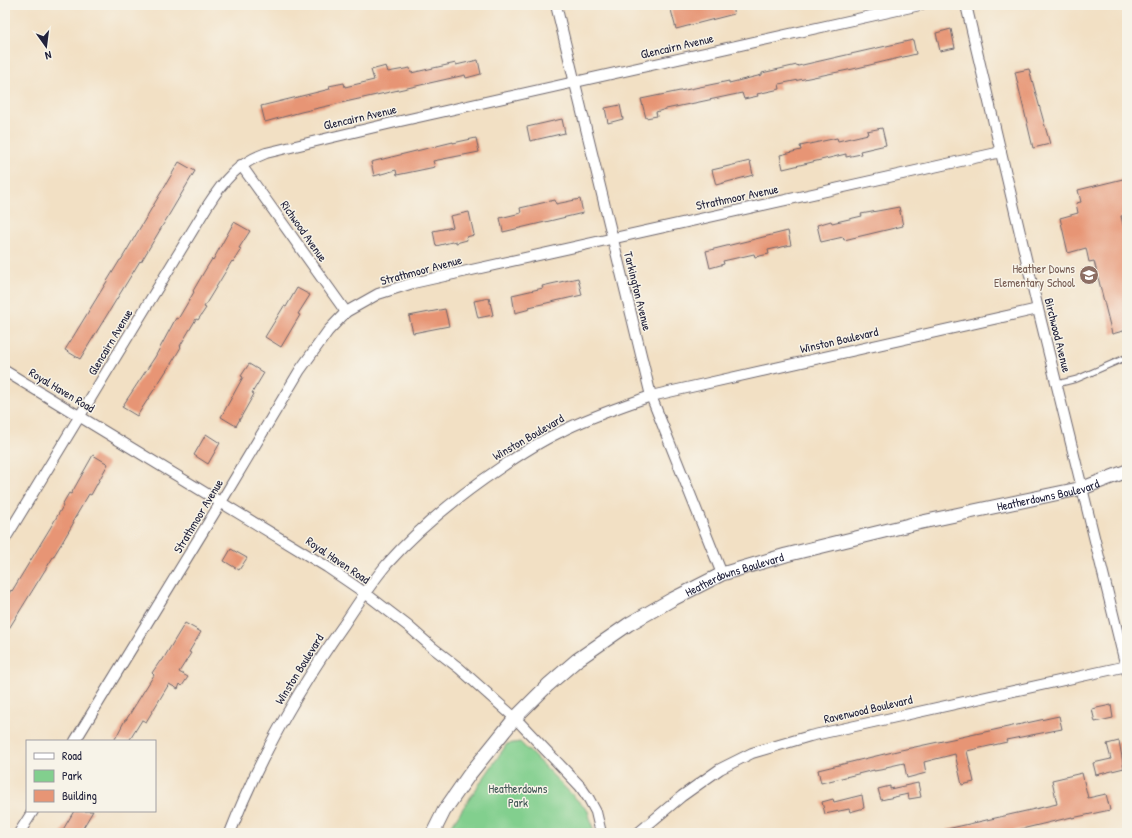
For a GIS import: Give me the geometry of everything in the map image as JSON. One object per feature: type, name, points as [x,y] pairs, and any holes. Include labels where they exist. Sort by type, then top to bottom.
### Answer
[{"type":"street","name":"Tarkington Avenue","points":[[556,5],[651,396],[722,574]]},
{"type":"street","name":"Glencairn Avenue","points":[[5,539],[221,184],[241,165],[257,156],[273,151],[920,5]]},
{"type":"street","name":"Birchwood Avenue","points":[[966,5],[1038,309],[1127,668]]},
{"type":"street","name":"Strathmoor Avenue","points":[[77,740],[300,370],[328,331],[346,312],[378,294],[413,283],[1001,152]]},
{"type":"street","name":"Richwood Avenue","points":[[241,165],[346,312]]},
{"type":"street","name":"Winston Boulevard","points":[[230,833],[250,786],[283,719],[316,664],[387,564],[410,540],[471,488],[519,455],[560,432],[590,418],[651,396],[1038,309]]},
{"type":"street","name":"Royal Haven Road","points":[[5,371],[310,556],[365,593],[459,668],[515,718],[580,786],[596,812],[601,833]]},
{"type":"street","name":"Heatherdowns Boulevard","points":[[433,833],[444,812],[469,775],[515,718],[548,685],[577,660],[629,624],[671,600],[722,574],[794,553],[913,524],[1083,488],[1127,471]]},
{"type":"street","name":"Ravenwood Boulevard","points":[[638,833],[682,796],[720,769],[752,753],[810,736],[1127,668]]},
{"type":"street","points":[[19,833],[32,812]]},
{"type":"lane","points":[[1057,384],[1077,379],[1127,357]]},
{"type":"green space","name":"Heatherdowns Park","points":[[520,742],[588,811],[594,833],[446,833],[507,744]]},
{"type":"building","points":[[693,5],[731,5],[734,14],[676,29],[671,10]]},
{"type":"building","points":[[951,29],[955,48],[940,51],[936,33]]},
{"type":"building","points":[[913,40],[916,54],[779,84],[780,89],[757,94],[758,96],[744,99],[742,93],[666,109],[656,112],[657,116],[646,118],[641,99],[729,81],[729,83],[762,75],[762,73]]},
{"type":"building","points":[[478,60],[481,74],[466,78],[465,75],[301,112],[265,122],[261,106],[330,89],[329,86],[344,83],[345,87],[374,80],[371,70],[386,66],[388,72],[410,68],[411,73],[456,63],[456,65]]},
{"type":"building","points":[[1029,69],[1050,144],[1033,148],[1015,72]]},
{"type":"building","points":[[620,105],[623,119],[608,123],[605,108]]},
{"type":"building","points":[[562,119],[565,133],[530,141],[527,127]]},
{"type":"building","points":[[882,128],[886,145],[860,151],[861,154],[846,157],[846,154],[783,169],[780,155],[801,150],[800,146],[837,138],[838,141],[868,134],[867,131]]},
{"type":"building","points":[[476,138],[479,152],[433,161],[435,167],[397,175],[396,170],[374,176],[371,162],[453,142]]},
{"type":"building","points":[[750,161],[753,175],[716,185],[712,170]]},
{"type":"building","points":[[179,162],[195,171],[141,262],[140,261],[80,359],[65,350],[121,260]]},
{"type":"building","points":[[1127,178],[1127,215],[1121,216],[1127,241],[1127,330],[1112,334],[1094,261],[1089,262],[1086,248],[1068,253],[1060,218],[1078,213],[1076,203],[1081,202],[1078,190]]},
{"type":"building","points":[[580,199],[583,213],[503,232],[500,218],[521,213],[520,208],[555,200],[556,204]]},
{"type":"building","points":[[899,207],[903,226],[844,240],[843,237],[821,242],[817,225],[862,216],[861,214]]},
{"type":"building","points":[[469,212],[474,235],[466,237],[467,240],[436,246],[433,231],[453,227],[450,216]]},
{"type":"building","points":[[234,222],[250,231],[239,248],[241,249],[204,307],[206,308],[198,320],[196,319],[174,359],[137,416],[122,407],[155,357],[176,318],[178,319]]},
{"type":"building","points":[[788,231],[791,245],[768,250],[769,254],[755,257],[754,254],[723,261],[724,264],[710,268],[706,251]]},
{"type":"building","points":[[578,278],[582,295],[529,307],[530,309],[515,313],[512,295],[543,288],[542,286]]},
{"type":"building","points":[[297,288],[310,295],[298,314],[300,315],[281,347],[265,337]]},
{"type":"building","points":[[489,298],[493,315],[478,318],[474,301]]},
{"type":"building","points":[[445,309],[449,326],[413,333],[409,316]]},
{"type":"building","points":[[249,364],[264,373],[252,393],[254,394],[236,426],[221,417],[243,377],[241,376]]},
{"type":"building","points":[[206,434],[220,443],[208,464],[194,455]]},
{"type":"building","points":[[93,455],[108,464],[91,495],[89,494],[63,541],[5,635],[5,601],[52,525],[69,493],[71,494]]},
{"type":"building","points":[[231,549],[247,558],[239,570],[224,561]]},
{"type":"building","points":[[185,623],[201,632],[189,652],[191,653],[179,672],[188,677],[182,686],[180,684],[178,689],[169,684],[146,722],[142,720],[130,740],[115,740],[125,720],[154,675],[152,673],[160,661],[162,661]]},
{"type":"building","points":[[1111,705],[1113,718],[1095,722],[1092,709]]},
{"type":"building","points":[[1059,716],[1062,729],[1006,740],[1007,742],[967,751],[974,782],[962,785],[955,754],[924,762],[926,773],[907,778],[904,763],[886,767],[886,769],[874,770],[821,783],[818,770],[901,750]]},
{"type":"building","points":[[1119,741],[1124,768],[1096,775],[1093,763],[1111,759],[1107,744]]},
{"type":"building","points":[[1082,773],[1088,798],[1106,794],[1110,810],[1072,817],[1005,833],[947,833],[947,829],[1057,804],[1052,780]]},
{"type":"building","points":[[918,783],[921,797],[909,799],[908,794],[881,800],[878,789],[890,786],[890,789]]},
{"type":"building","points":[[862,795],[864,808],[850,812],[849,809],[825,814],[822,802],[833,799],[834,802]]},
{"type":"building","points":[[73,812],[92,812],[80,833],[61,833]]},
{"type":"place","name":"Heather Downs Elementary School","points":[[1089,275]]}]
